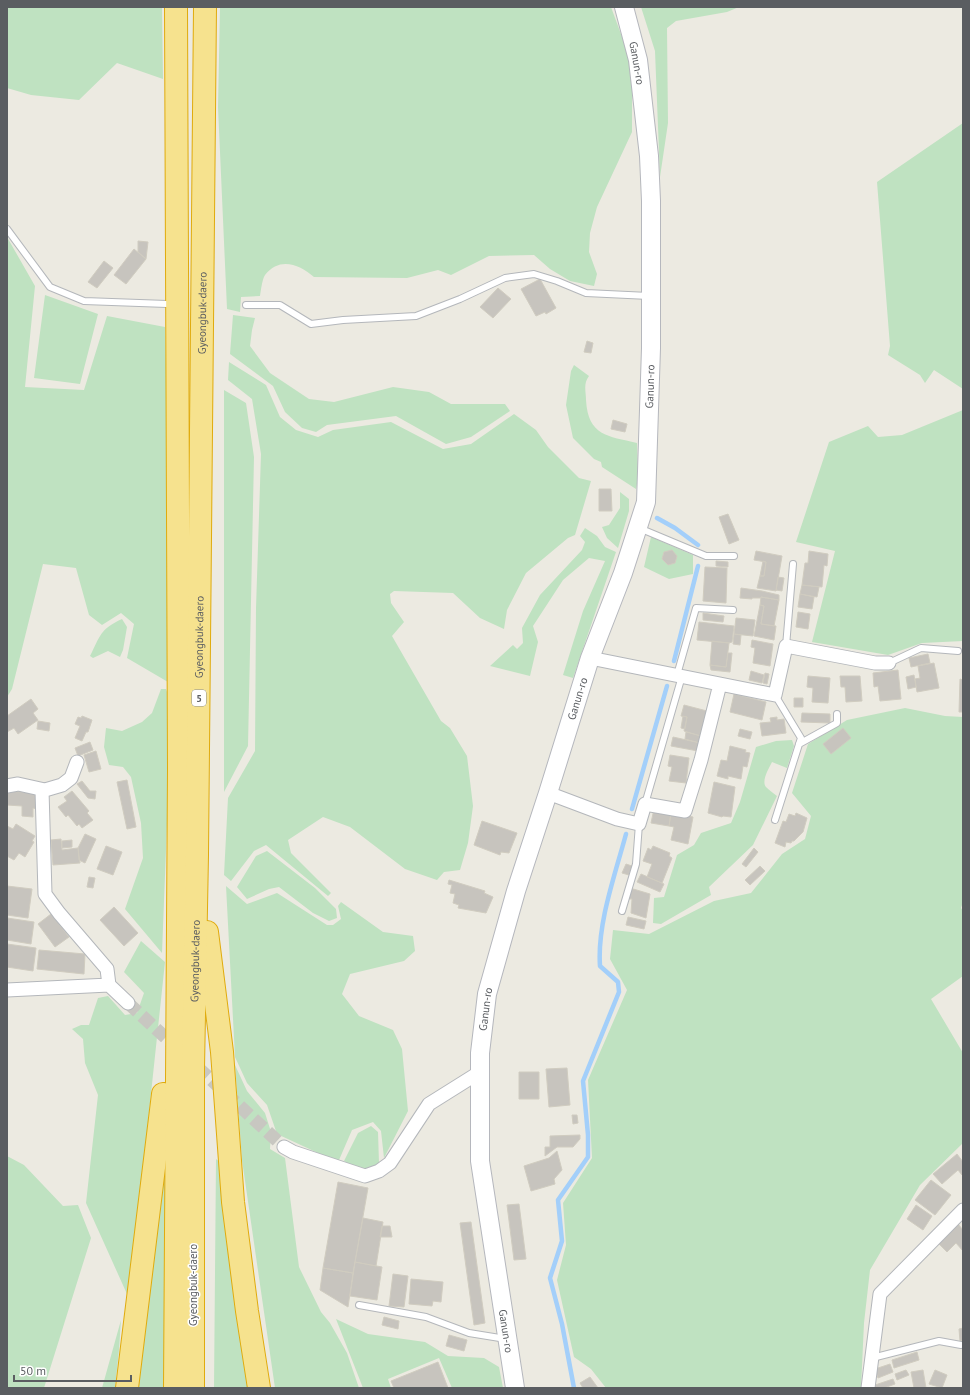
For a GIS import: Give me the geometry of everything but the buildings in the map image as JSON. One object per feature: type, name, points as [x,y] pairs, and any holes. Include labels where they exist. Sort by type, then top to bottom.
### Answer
[{"type":"highway","name":"Gyeongbuk-daero","points":[[175,1388],[179,753],[176,7]]},
{"type":"highway","name":"Gyeongbuk-daero","points":[[192,1388],[193,1068],[197,855],[205,7]]},
{"type":"highway","points":[[197,855],[222,1052],[233,1202],[247,1311],[259,1388]]},
{"type":"highway","points":[[127,1388],[161,1121],[168,1050],[177,994]]},
{"type":"street","name":"Ganun-ro","points":[[515,1388],[480,1161],[480,1054],[487,994],[516,891],[590,658],[623,573],[646,502],[651,296],[651,201],[649,156],[638,60],[624,7]]},
{"type":"street","points":[[590,658],[775,695],[786,646],[874,663],[889,663]]},
{"type":"street","points":[[548,793],[617,819],[639,824],[645,804],[685,811],[701,760],[720,684]]},
{"type":"street","points":[[7,786],[18,784],[45,790],[62,785],[71,778],[77,762]]},
{"type":"street","points":[[42,790],[45,894],[59,913],[107,969],[109,985],[128,1003]]},
{"type":"street","points":[[7,990],[109,985]]},
{"type":"street","points":[[284,1147],[293,1152],[365,1176],[379,1171],[390,1163],[429,1104],[480,1072]]},
{"type":"street","points":[[868,1388],[880,1294],[963,1210]]},
{"type":"lane","points":[[7,229],[50,287],[84,301],[167,304]]},
{"type":"lane","points":[[246,305],[280,305],[311,324],[343,320],[416,316],[460,299],[505,278],[534,274],[557,280],[586,293],[651,296]]},
{"type":"lane","points":[[638,527],[706,556],[734,556]]},
{"type":"lane","points":[[786,646],[793,564]]},
{"type":"lane","points":[[645,804],[696,608],[733,610]]},
{"type":"lane","points":[[889,663],[921,648],[958,651]]},
{"type":"lane","points":[[775,695],[801,738],[775,820]]},
{"type":"lane","points":[[799,744],[837,723],[837,714]]},
{"type":"lane","points":[[622,911],[636,864],[639,824]]},
{"type":"lane","points":[[359,1305],[426,1317],[469,1334],[508,1340]]},
{"type":"lane","points":[[872,1358],[939,1341],[961,1345]]},
{"type":"green space","points":[[7,7],[162,7],[163,79],[117,63],[79,100],[31,95],[7,88]]},
{"type":"green space","points":[[220,7],[611,7],[632,64],[632,132],[597,207],[590,233],[589,252],[597,274],[594,286],[570,281],[550,269],[534,255],[489,256],[451,275],[438,270],[407,278],[314,277],[296,266],[283,264],[271,269],[265,275],[262,282],[260,296],[241,297],[240,312],[227,309],[218,107]]},
{"type":"green space","points":[[641,7],[739,7],[727,12],[676,21],[667,28],[668,123],[660,177],[655,51]]},
{"type":"green space","points":[[963,123],[963,389],[934,370],[925,383],[920,375],[888,355],[890,346],[877,182]]},
{"type":"green space","points":[[7,237],[35,286],[25,387],[84,390],[107,316],[165,327],[169,488],[168,682],[127,658],[134,624],[121,613],[102,625],[89,615],[76,568],[43,564],[12,689],[7,697]]},
{"type":"green space","points":[[45,295],[98,314],[80,384],[34,378]]},
{"type":"green space","points":[[233,315],[255,318],[250,346],[270,373],[309,399],[334,402],[393,387],[429,392],[451,404],[505,404],[510,411],[471,437],[446,444],[396,416],[327,425],[316,432],[302,428],[285,412],[273,386],[230,354]]},
{"type":"green space","points":[[229,362],[266,385],[280,417],[296,430],[318,437],[333,430],[391,422],[443,449],[471,444],[514,414],[536,430],[548,447],[579,478],[591,481],[575,535],[568,538],[526,573],[507,610],[504,629],[480,618],[453,593],[394,591],[390,594],[391,603],[404,622],[392,636],[441,721],[450,728],[467,756],[473,806],[468,843],[460,870],[444,872],[437,880],[405,869],[350,827],[323,817],[288,840],[291,853],[331,893],[328,896],[266,845],[254,851],[231,881],[224,875],[228,798],[255,751],[256,608],[261,454],[252,399],[228,380]]},
{"type":"green space","points":[[574,365],[589,376],[585,385],[586,400],[588,412],[595,428],[609,436],[637,443],[638,479],[636,489],[602,467],[601,462],[594,459],[573,438],[566,405],[571,371]]},
{"type":"green space","points":[[224,390],[246,403],[254,457],[248,746],[224,792]]},
{"type":"green space","points":[[963,410],[963,641],[922,643],[888,655],[812,642],[835,551],[796,542],[829,442],[868,426],[878,437],[902,435]]},
{"type":"green space","points":[[620,492],[629,499],[629,511],[618,548],[607,538],[602,527],[609,525],[620,508]]},
{"type":"green space","points":[[585,528],[597,536],[605,547],[616,552],[573,678],[563,675],[583,611],[605,561],[589,558],[563,580],[533,626],[538,642],[530,676],[490,666],[513,645],[517,649],[523,643],[522,628],[540,595],[582,550],[585,542],[580,536]]},
{"type":"green space","points":[[651,537],[693,555],[693,574],[669,579],[644,567]]},
{"type":"green space","points":[[122,619],[127,627],[123,650],[120,657],[108,651],[93,658],[90,656],[105,630]]},
{"type":"green space","points":[[161,689],[166,689],[168,695],[169,772],[162,953],[125,909],[143,858],[141,823],[131,777],[123,767],[109,765],[104,747],[106,728],[122,731],[142,722],[152,713]]},
{"type":"green space","points":[[905,708],[945,716],[963,717],[963,902],[961,908],[963,911],[963,976],[931,999],[963,1053],[963,1143],[920,1185],[870,1270],[864,1323],[861,1388],[606,1388],[591,1369],[574,1357],[557,1280],[566,1245],[563,1203],[592,1158],[588,1080],[627,990],[610,959],[613,930],[649,934],[714,901],[751,893],[782,854],[805,839],[811,816],[792,793],[808,744],[847,720]]},
{"type":"green space","points":[[792,740],[794,746],[787,768],[772,762],[766,774],[764,781],[766,787],[777,796],[753,845],[709,887],[711,895],[661,924],[653,923],[654,898],[664,897],[677,855],[694,845],[701,833],[731,823],[740,802],[756,747],[776,741]]},
{"type":"green space","points":[[267,851],[315,888],[336,909],[337,918],[329,921],[313,913],[279,887],[269,889],[247,899],[237,887],[256,856]]},
{"type":"green space","points":[[226,886],[247,904],[277,893],[327,925],[333,925],[341,919],[338,906],[341,902],[383,932],[413,936],[415,951],[404,961],[350,974],[342,994],[359,1016],[393,1030],[402,1049],[408,1111],[384,1158],[381,1131],[373,1122],[352,1130],[339,1160],[331,1159],[277,1134],[267,1105],[247,1083],[235,1057]]},
{"type":"green space","points":[[141,941],[165,962],[142,1178],[127,1294],[86,1203],[98,1095],[85,1063],[83,1039],[72,1029],[81,1025],[89,1025],[98,998],[108,996],[125,1015],[137,1013],[144,993],[124,972]]},
{"type":"green space","points":[[235,1065],[247,1091],[265,1113],[271,1132],[270,1149],[285,1158],[299,1267],[321,1312],[330,1323],[347,1353],[359,1388],[275,1388],[242,1160]]},
{"type":"green space","points":[[371,1126],[378,1132],[379,1163],[373,1170],[362,1171],[344,1161],[358,1133]]},
{"type":"green space","points":[[170,1143],[164,1388],[136,1388],[164,1155]]},
{"type":"green space","points":[[7,1156],[24,1165],[63,1206],[78,1205],[91,1238],[44,1388],[7,1388]]},
{"type":"green space","points":[[216,1159],[221,1163],[248,1388],[214,1388]]},
{"type":"green space","points":[[336,1319],[368,1334],[425,1342],[448,1356],[484,1358],[499,1367],[503,1388],[452,1388],[439,1358],[388,1379],[391,1388],[363,1388]]},
{"type":"green space","points":[[121,1320],[115,1388],[102,1388]]},
{"type":"waterway","points":[[657,518],[675,528],[698,545]]},
{"type":"waterway","points":[[674,661],[698,566]]},
{"type":"waterway","points":[[632,809],[667,686]]},
{"type":"waterway","points":[[574,1388],[562,1324],[550,1278],[562,1241],[558,1200],[588,1157],[588,1135],[583,1081],[619,992],[618,982],[600,966],[600,950],[604,917],[626,834]]},
{"type":"tunnel","points":[[128,1003],[284,1147]]}]
